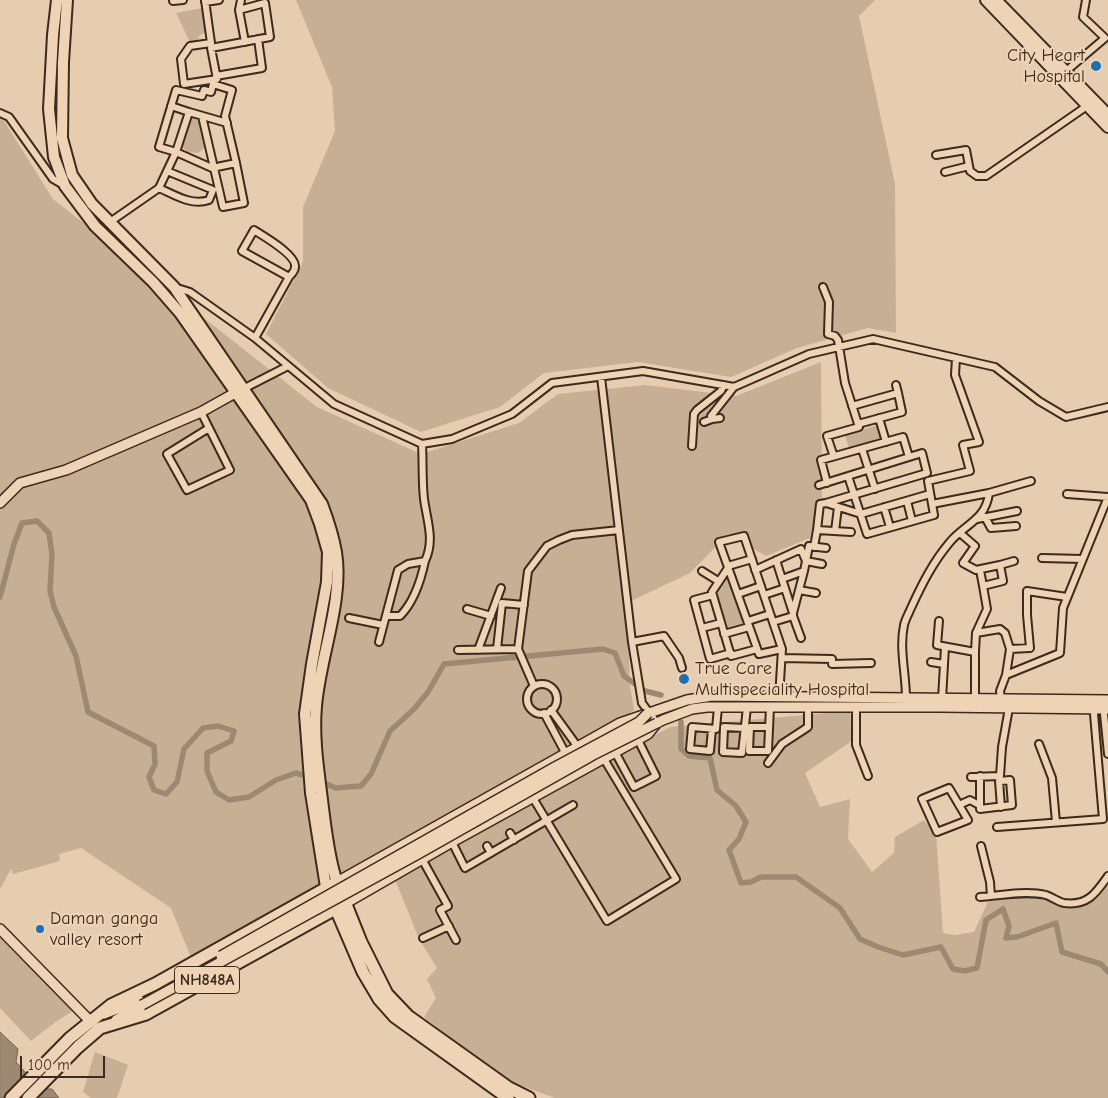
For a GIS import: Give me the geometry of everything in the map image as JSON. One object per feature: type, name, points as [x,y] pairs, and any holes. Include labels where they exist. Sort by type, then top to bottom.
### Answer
[{"type":"highway","points":[[97,1022],[111,1005],[155,984],[332,884],[364,972],[379,999],[395,1017],[508,1098]]},
{"type":"highway","points":[[341,906],[387,994],[408,1016],[509,1088],[529,1098]]},
{"type":"highway","name":"NH848A","points":[[11,1098],[97,1022],[146,1014],[341,906]]},
{"type":"highway","name":"NH848A","points":[[28,1098],[74,1042]]},
{"type":"main road","points":[[57,0],[49,109],[54,157],[65,186],[95,226],[152,282],[180,313],[238,391]]},
{"type":"main road","points":[[67,0],[63,62],[62,138],[72,175],[92,204],[174,287],[238,391],[310,500],[320,524],[328,552],[327,582],[305,714],[313,766],[322,795],[332,884]]},
{"type":"main road","points":[[986,0],[1108,127]]},
{"type":"main road","points":[[996,0],[1108,115]]},
{"type":"main road","points":[[0,503],[20,483],[66,470],[201,412],[238,391]]},
{"type":"main road","points":[[332,884],[620,722],[699,697],[808,707],[1096,709],[1106,712]]},
{"type":"main road","points":[[0,929],[97,1022],[141,1002],[370,880],[593,755],[657,723],[692,709],[906,698],[1108,700]]},
{"type":"main road","points":[[141,1002],[555,767],[639,722],[648,714]]},
{"type":"main road","points":[[341,906],[452,842],[638,740],[651,732],[657,723]]},
{"type":"main road","points":[[313,766],[311,793],[332,884]]},
{"type":"street","points":[[173,0],[183,0]]},
{"type":"street","points":[[219,0],[205,1],[211,45],[217,79],[184,84],[181,59],[190,46],[211,45],[245,42],[270,37],[265,3],[239,10]]},
{"type":"street","points":[[241,0],[239,10],[245,42]]},
{"type":"street","points":[[1066,72],[1104,38],[1083,17],[1086,0]]},
{"type":"street","points":[[216,76],[262,68],[258,39]]},
{"type":"street","points":[[202,116],[214,168],[216,189],[223,207],[244,202],[236,163],[225,116],[232,90],[213,84],[211,92],[204,90],[202,96],[176,90],[160,147],[214,168],[236,163]]},
{"type":"street","points":[[171,106],[227,123]]},
{"type":"street","points":[[936,155],[966,150],[970,171],[977,176],[986,176],[1087,106]]},
{"type":"street","points":[[0,112],[9,117],[53,179],[65,186]]},
{"type":"street","points":[[110,222],[159,188],[176,152],[190,112]]},
{"type":"street","points":[[945,172],[969,166]]},
{"type":"street","points":[[167,171],[216,189]]},
{"type":"street","points":[[159,188],[191,202],[200,203],[208,200],[216,189]]},
{"type":"street","points":[[255,338],[290,277],[295,267],[289,254],[254,230],[242,251],[290,277]]},
{"type":"street","points":[[174,287],[190,292],[255,338],[334,404],[422,444],[452,439],[512,414],[552,383],[643,371],[734,387]]},
{"type":"street","points":[[823,287],[829,302],[828,334],[835,336],[839,347],[846,383],[859,427],[827,436],[833,454]]},
{"type":"street","points":[[712,420],[713,412],[734,387],[809,354],[873,339],[995,367],[1039,401],[1066,417],[1108,407]]},
{"type":"street","points":[[814,547],[820,504],[875,488],[927,477],[970,471],[963,445],[979,442],[955,375],[956,358]]},
{"type":"street","points":[[238,391],[288,366]]},
{"type":"street","points":[[601,377],[632,642],[642,702],[648,714],[657,723]]},
{"type":"street","points":[[692,446],[694,414],[721,390],[724,385]]},
{"type":"street","points":[[858,424],[902,412],[896,385]]},
{"type":"street","points":[[852,406],[898,393]]},
{"type":"street","points":[[201,412],[209,428],[230,470],[187,490],[167,454],[209,428]]},
{"type":"street","points":[[704,422],[720,418]]},
{"type":"street","points":[[879,418],[886,442]]},
{"type":"street","points":[[827,483],[821,460],[903,437],[909,457]]},
{"type":"street","points":[[386,616],[400,616],[408,607],[423,573],[430,551],[430,530],[424,499],[422,444]]},
{"type":"street","points":[[862,449],[875,488]]},
{"type":"street","points":[[819,485],[922,452],[934,515],[866,534],[848,476]]},
{"type":"street","points":[[932,504],[1031,481]]},
{"type":"street","points":[[906,698],[902,661],[904,625],[925,578],[951,541],[977,519],[985,506],[989,492]]},
{"type":"street","points":[[826,503],[861,514],[930,494]]},
{"type":"street","points":[[1006,675],[1060,653],[1062,608],[1108,497],[1067,494]]},
{"type":"street","points":[[907,501],[912,521]]},
{"type":"street","points":[[836,531],[838,507]]},
{"type":"street","points":[[884,507],[890,527]]},
{"type":"street","points":[[977,519],[1017,512]]},
{"type":"street","points":[[985,517],[991,528],[1016,526]]},
{"type":"street","points":[[534,686],[518,649],[528,571],[547,546],[572,535],[619,530]]},
{"type":"street","points":[[817,530],[851,532]]},
{"type":"street","points":[[960,533],[975,546],[963,563],[976,570],[1014,561]]},
{"type":"street","points":[[769,727],[750,726],[749,751],[768,751],[769,727],[776,704],[782,649],[744,536],[719,542],[759,654],[782,649]]},
{"type":"street","points":[[793,615],[810,546],[826,548]]},
{"type":"street","points":[[755,570],[801,550],[806,561]]},
{"type":"street","points":[[1042,558],[1082,559]]},
{"type":"street","points":[[752,559],[728,567],[718,581],[712,595],[731,656],[757,649]]},
{"type":"street","points":[[776,560],[801,638]]},
{"type":"street","points":[[379,642],[398,570],[408,564],[426,561]]},
{"type":"street","points":[[806,561],[822,564]]},
{"type":"street","points":[[983,586],[1004,580],[1000,565]]},
{"type":"street","points":[[975,699],[976,633],[986,609],[980,570]]},
{"type":"street","points":[[702,571],[718,581]]},
{"type":"street","points":[[782,579],[804,571]]},
{"type":"street","points":[[738,594],[761,586]]},
{"type":"street","points":[[498,649],[501,588]]},
{"type":"street","points":[[764,595],[785,588]]},
{"type":"street","points":[[799,590],[816,594]]},
{"type":"street","points":[[1010,649],[1030,648],[1027,615],[1028,591],[1067,597]]},
{"type":"street","points":[[712,595],[694,600],[710,659],[731,653]]},
{"type":"street","points":[[499,602],[524,605]]},
{"type":"street","points":[[478,650],[491,616],[499,602]]},
{"type":"street","points":[[467,609],[491,616]]},
{"type":"street","points":[[724,634],[770,614]]},
{"type":"street","points":[[773,622],[793,615]]},
{"type":"street","points":[[349,618],[383,625]]},
{"type":"street","points":[[939,621],[937,645],[975,652]]},
{"type":"street","points":[[702,628],[721,623]]},
{"type":"street","points":[[976,633],[1000,628],[1005,632],[1010,649],[1006,675],[1000,691],[1001,700]]},
{"type":"street","points":[[632,642],[664,636],[679,658],[682,668]]},
{"type":"street","points":[[942,699],[945,647]]},
{"type":"street","points":[[458,650],[518,649]]},
{"type":"street","points":[[782,658],[832,659],[832,664],[871,663]]},
{"type":"street","points":[[931,662],[944,664]]},
{"type":"street","points":[[538,684],[548,685],[555,692],[556,702],[551,710],[544,713],[533,711],[528,703],[528,694],[534,686],[538,684]]},
{"type":"street","points":[[856,706],[856,745],[868,776]]},
{"type":"street","points":[[712,729],[710,751],[690,749],[692,727],[716,729],[718,707]]},
{"type":"street","points":[[744,728],[724,727],[723,752],[742,752],[746,707]]},
{"type":"street","points":[[768,763],[782,744],[808,727],[808,707]]},
{"type":"street","points":[[1001,807],[999,778],[1009,708]]},
{"type":"street","points":[[997,827],[1103,819],[1094,714],[1096,709]]},
{"type":"street","points":[[551,710],[576,746],[586,768]]},
{"type":"street","points":[[1106,712],[1108,754]]},
{"type":"street","points":[[544,713],[576,774]]},
{"type":"street","points":[[615,752],[634,787],[656,776],[638,740]]},
{"type":"street","points":[[1039,744],[1052,778],[1056,822]]},
{"type":"street","points":[[533,798],[607,921],[676,879],[604,758]]},
{"type":"street","points":[[959,805],[970,800],[979,805],[980,809],[1012,805],[1010,780],[971,776]]},
{"type":"street","points":[[979,805],[980,776]]},
{"type":"street","points":[[949,788],[959,805],[968,820],[937,832],[922,799],[949,788]]},
{"type":"street","points":[[452,842],[465,868],[572,805]]},
{"type":"street","points":[[510,833],[514,840]]},
{"type":"street","points":[[487,846],[491,853]]},
{"type":"street","points":[[981,846],[990,882],[991,896]]},
{"type":"street","points":[[422,859],[448,906],[440,910],[456,940]]},
{"type":"street","points":[[980,897],[1012,893],[1046,895],[1063,903],[1081,902],[1094,895],[1108,876]]},
{"type":"street","points":[[423,938],[449,926]]},
{"type":"shaded area","points":[[296,0],[875,0],[859,16],[895,184],[896,333],[868,328],[797,348],[731,377],[638,362],[544,373],[500,407],[421,432],[328,388],[266,334],[303,262],[303,207],[335,131],[332,87]]},
{"type":"shaded area","points":[[202,8],[205,32],[199,36],[197,42],[191,44],[176,13]]},
{"type":"shaded area","points":[[192,117],[201,122],[206,147],[198,153],[188,152],[181,146]]},
{"type":"shaded area","points":[[0,119],[4,121],[53,199],[317,407],[421,454],[519,423],[558,394],[646,385],[736,396],[821,362],[822,507],[812,537],[766,556],[728,534],[690,573],[627,603],[630,685],[634,710],[629,716],[575,743],[192,960],[171,908],[81,848],[59,854],[60,861],[13,874],[11,869],[0,889]]},
{"type":"shaded area","points":[[878,425],[882,439],[849,449],[845,435]]},
{"type":"shaded area","points":[[727,576],[745,625],[729,630],[716,590]]},
{"type":"shaded area","points":[[850,711],[852,741],[805,773],[820,807],[850,799],[848,839],[872,872],[894,853],[895,837],[924,820],[936,834],[943,933],[955,935],[974,932],[988,902],[1035,890],[1060,906],[1090,903],[1108,876],[1108,1098],[555,1098],[506,1080],[424,1017],[436,998],[427,979],[437,968],[419,939],[394,877],[670,727]]},
{"type":"shaded area","points":[[0,935],[74,1010],[31,1041],[0,1008]]},
{"type":"shaded area","points":[[0,1032],[18,1049],[16,1062],[40,1089],[52,1089],[59,1098],[0,1098]]},
{"type":"shaded area","points":[[95,1052],[128,1065],[117,1098],[91,1098],[83,1092]]},
{"type":"waterway","points":[[0,597],[14,544],[22,523],[37,521],[49,533],[52,554],[50,591],[54,607],[76,656],[88,712],[154,746],[155,764],[149,777],[154,790],[166,794],[177,782],[184,749],[203,728],[218,726],[234,731],[231,741],[207,753],[207,771],[216,792],[229,800],[249,797],[276,780],[296,773],[310,777]]},
{"type":"waterway","points":[[319,781],[336,788],[361,786],[371,774],[390,731],[414,709],[428,692],[444,664],[603,649],[615,653],[624,676],[645,691],[661,695]]},
{"type":"waterway","points":[[681,722],[681,749],[689,756],[710,758],[717,790],[736,806],[746,822],[739,839],[729,850],[741,883],[751,882],[761,877],[796,877],[840,908],[860,939],[903,955],[941,947],[953,969],[965,971],[977,968],[986,920],[1003,909],[1009,926],[1006,938],[1017,937],[1056,923],[1062,952],[1101,964],[1108,972]]},
{"type":"place","name":"City Heart Hospital","points":[[1096,66]]},
{"type":"place","name":"True Care Multispeciality Hospital","points":[[684,679]]},
{"type":"place","name":"Daman ganga valley resort","points":[[40,929]]}]
